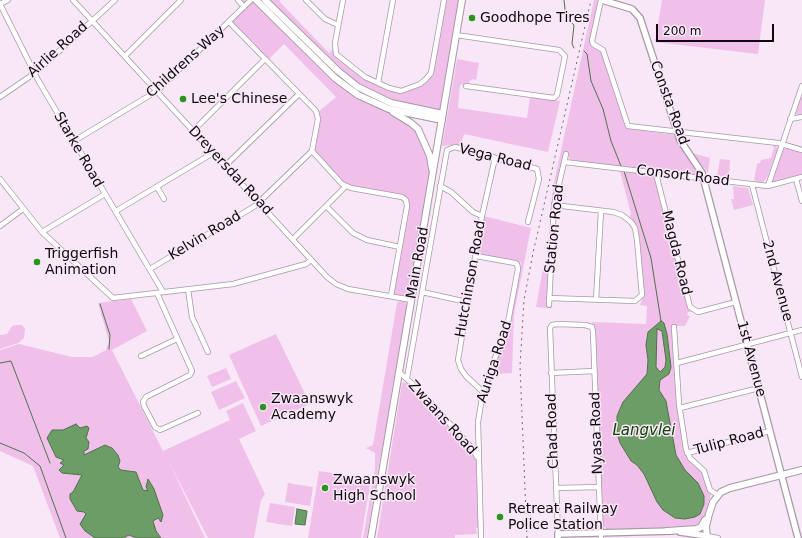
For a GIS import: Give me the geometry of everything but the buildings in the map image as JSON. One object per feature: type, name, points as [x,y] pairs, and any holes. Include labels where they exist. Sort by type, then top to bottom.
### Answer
[{"type":"main road","points":[[256,0],[335,78],[353,92],[408,120],[418,129],[430,156],[432,183]]},
{"type":"main road","points":[[265,0],[338,71],[358,87],[391,103],[442,117]]},
{"type":"main road","name":"Main Road","points":[[372,538],[462,0]]},
{"type":"main road","points":[[375,104],[396,111],[442,117]]},
{"type":"main road","points":[[667,530],[699,528],[704,524],[718,495],[726,490],[802,470]]},
{"type":"main road","points":[[707,537],[706,523],[709,514]]},
{"type":"street","points":[[0,4],[8,0]]},
{"type":"street","name":"Dreyersdal Road","points":[[74,0],[328,277],[342,287],[412,300]]},
{"type":"street","name":"Airlie Road","points":[[0,97],[35,73],[115,0]]},
{"type":"street","points":[[125,56],[182,0]]},
{"type":"street","points":[[238,0],[244,6]]},
{"type":"street","name":"Childrens Way","points":[[74,141],[157,91],[251,0]]},
{"type":"street","points":[[306,0],[325,19],[338,25]]},
{"type":"street","points":[[342,0],[334,48],[338,56],[344,62],[378,83],[393,89],[404,90],[420,84],[429,77],[432,70],[444,0]]},
{"type":"street","points":[[378,83],[393,0]]},
{"type":"street","points":[[601,0],[593,43],[603,50],[628,126],[782,144],[802,150]]},
{"type":"street","name":"Consta Road","points":[[601,0],[632,9],[640,18],[682,146],[701,171],[704,179]]},
{"type":"street","name":"Starke Road","points":[[0,4],[35,73],[104,194],[163,292]]},
{"type":"street","points":[[229,22],[316,110],[318,116],[312,151],[345,187],[402,197],[406,200],[407,206],[391,296]]},
{"type":"street","points":[[456,35],[559,50],[564,53],[556,97],[547,98],[466,86]]},
{"type":"street","points":[[193,131],[265,59]]},
{"type":"street","points":[[768,186],[802,86]]},
{"type":"street","points":[[225,166],[299,94]]},
{"type":"street","points":[[790,119],[802,117]]},
{"type":"street","name":"Vega Road","points":[[440,186],[446,152],[449,148],[455,147],[533,168],[539,172],[528,222]]},
{"type":"street","name":"Kelvin Road","points":[[150,269],[259,202],[312,151]]},
{"type":"street","points":[[116,212],[213,153]]},
{"type":"street","name":"Station Road","points":[[549,305],[554,205],[566,154]]},
{"type":"street","name":"Hutchinson Road","points":[[483,392],[466,376],[458,364],[482,216],[495,158]]},
{"type":"street","name":"Consort Road","points":[[564,162],[752,185],[768,186],[802,177]]},
{"type":"street","name":"Magda Road","points":[[656,174],[691,309],[698,312],[736,302]]},
{"type":"street","points":[[0,179],[42,232],[113,298],[233,284],[306,264],[311,260]]},
{"type":"street","name":"1st Avenue","points":[[704,179],[798,538]]},
{"type":"street","points":[[796,179],[802,201]]},
{"type":"street","name":"2nd Avenue","points":[[752,185],[802,377]]},
{"type":"street","points":[[407,378],[440,186],[451,192],[473,212],[482,216]]},
{"type":"street","points":[[157,187],[164,199]]},
{"type":"street","points":[[293,239],[345,187]]},
{"type":"street","points":[[42,232],[104,194]]},
{"type":"street","points":[[549,298],[635,301],[642,295],[635,228],[631,222],[622,215],[601,210],[554,205]]},
{"type":"street","points":[[326,206],[346,227],[357,235],[374,242],[400,247]]},
{"type":"street","points":[[0,226],[23,209]]},
{"type":"street","points":[[596,300],[601,210]]},
{"type":"street","points":[[424,232],[432,233]]},
{"type":"street","name":"Auriga Road","points":[[476,256],[515,263],[518,266],[506,329],[483,392],[478,428],[478,458]]},
{"type":"street","points":[[188,289],[192,317],[208,352]]},
{"type":"street","points":[[422,292],[468,302]]},
{"type":"street","points":[[157,293],[177,339],[192,368],[191,373],[148,396],[144,399],[143,404],[155,427],[160,430],[198,413]]},
{"type":"street","name":"Chad Road","points":[[558,536],[549,333],[552,325],[558,324],[585,325],[592,328]]},
{"type":"street","points":[[674,327],[680,408],[687,453],[704,471],[710,490],[718,495]]},
{"type":"street","name":"Nyasa Road","points":[[592,328],[601,535]]},
{"type":"street","points":[[677,363],[802,330]]},
{"type":"street","points":[[141,356],[177,339]]},
{"type":"street","points":[[551,373],[594,371]]},
{"type":"street","name":"Zwaans Road","points":[[400,373],[407,378],[473,449],[478,458],[481,538]]},
{"type":"street","points":[[680,408],[759,388]]},
{"type":"street","name":"Tulip Road","points":[[687,453],[770,431]]},
{"type":"street","points":[[556,488],[599,487]]},
{"type":"street","points":[[558,536],[601,535],[667,530],[718,538]]},
{"type":"shaded area","points":[[238,0],[256,0],[346,87],[415,126],[432,166],[412,300],[391,296],[407,206],[404,199],[345,187],[314,155],[317,113],[336,97],[284,44],[267,61],[229,22],[244,7]]},
{"type":"shaded area","points":[[265,0],[280,0],[280,2],[329,53],[334,48],[336,54],[378,83],[405,90],[429,77],[444,0],[461,0],[443,114],[413,109],[358,87]]},
{"type":"shaded area","points":[[594,0],[597,0],[598,3],[590,42],[593,47],[601,52],[625,125],[631,129],[675,135],[700,176],[697,177],[570,160],[568,154],[564,154],[552,211],[546,308],[536,307],[544,263],[547,258],[553,187]]},
{"type":"shaded area","points":[[662,0],[765,0],[758,54],[655,42]]},
{"type":"shaded area","points":[[457,59],[479,63],[476,80],[472,79],[467,84],[460,85],[458,108],[527,118],[530,97],[560,101],[548,152],[464,134],[460,147],[454,145],[442,146]]},
{"type":"shaded area","points":[[802,90],[802,115],[798,115],[795,113]]},
{"type":"shaded area","points":[[775,145],[778,148],[767,178],[763,182],[757,182],[754,180],[757,164],[760,163],[761,160],[771,158],[774,148],[773,146]]},
{"type":"shaded area","points":[[787,148],[802,152],[802,175],[773,183],[772,181],[782,150]]},
{"type":"shaded area","points":[[692,153],[710,158],[708,173]]},
{"type":"shaded area","points":[[720,159],[730,160],[729,177],[717,176]]},
{"type":"shaded area","points":[[620,171],[626,173],[651,175],[655,178],[688,307],[692,312],[688,312],[687,315],[690,316],[685,326],[672,326],[678,412],[684,451],[688,458],[703,473],[708,491],[711,494],[704,518],[698,526],[607,529],[602,525],[594,328],[592,322],[646,324],[647,306],[640,305],[644,293],[639,235],[636,226],[629,218],[631,214]]},
{"type":"shaded area","points":[[733,186],[748,188],[753,205],[734,210],[731,199],[734,199]]},
{"type":"shaded area","points":[[484,216],[531,228],[514,314],[512,373],[494,374],[489,389],[486,388],[487,384],[509,327],[521,262],[483,255],[480,253],[479,249]]},
{"type":"shaded area","points":[[131,299],[147,331],[112,350],[163,451],[230,420],[226,411],[243,403],[256,431],[239,439],[265,494],[261,500],[254,538],[208,538],[168,460],[205,538],[60,538],[33,466],[0,451],[0,350],[19,344],[72,357],[93,357],[106,350],[109,341],[98,303]]},
{"type":"shaded area","points":[[400,300],[405,302],[408,306],[391,394],[385,442],[378,468],[367,538],[363,538],[375,469],[375,453],[366,448],[373,445],[397,303]]},
{"type":"shaded area","points":[[22,325],[25,329],[24,338],[18,343],[0,349],[0,335],[7,334],[12,326]]},
{"type":"shaded area","points":[[276,334],[310,404],[261,426],[229,355]]},
{"type":"shaded area","points":[[226,368],[231,379],[212,387],[207,376]]},
{"type":"shaded area","points":[[236,381],[245,398],[219,410],[211,392]]},
{"type":"shaded area","points":[[407,382],[475,455],[479,528],[476,528],[477,534],[455,535],[455,538],[377,538],[402,383]]},
{"type":"shaded area","points":[[319,471],[371,479],[361,538],[308,538]]},
{"type":"shaded area","points":[[288,483],[313,487],[310,506],[285,502]]},
{"type":"shaded area","points":[[270,503],[295,507],[292,526],[266,522]]},
{"type":"water","name":"Langvlei","points":[[661,321],[664,323],[667,334],[671,367],[669,374],[660,380],[659,390],[666,401],[676,455],[685,470],[698,483],[704,496],[704,504],[700,514],[695,517],[685,519],[675,518],[663,510],[657,502],[644,474],[637,465],[631,461],[620,443],[617,433],[617,416],[623,402],[647,374],[648,360],[646,345],[648,332]],"holes":[[[657,329],[662,331],[666,360],[665,367],[660,372],[656,367]]]},
{"type":"water","points":[[76,424],[80,428],[87,426],[89,428],[86,438],[89,442],[88,449],[84,451],[84,455],[105,445],[112,448],[118,455],[120,461],[118,467],[121,470],[136,472],[143,490],[148,491],[146,487],[148,479],[154,489],[163,515],[161,522],[158,518],[153,521],[156,531],[161,538],[137,538],[129,535],[123,538],[95,538],[85,531],[80,524],[86,514],[84,512],[77,511],[70,499],[70,494],[73,492],[82,475],[62,473],[59,470],[64,465],[60,463],[64,460],[56,457],[47,438],[52,430],[63,430]]},
{"type":"water","points":[[297,509],[307,511],[305,525],[295,524]]},
{"type":"waterway","points":[[564,0],[566,18],[574,25],[572,44],[574,48]]},
{"type":"waterway","points":[[584,51],[587,54],[591,81],[603,109],[611,141],[621,166]]},
{"type":"waterway","points":[[624,171],[651,258],[661,321]]},
{"type":"waterway","points":[[100,304],[110,335],[109,349]]},
{"type":"waterway","points":[[0,363],[11,361],[50,463]]},
{"type":"waterway","points":[[0,443],[24,453],[40,466],[66,538]]},
{"type":"railway","points":[[527,538],[520,366],[524,300],[533,253],[591,0]]},
{"type":"place","name":"Goodhope Tires","points":[[472,18]]},
{"type":"place","name":"Lee's Chinese","points":[[183,99]]},
{"type":"place","name":"Triggerfish Animation","points":[[37,262]]},
{"type":"place","name":"Zwaanswyk Academy","points":[[263,407]]},
{"type":"place","name":"Zwaanswyk High School","points":[[325,488]]},
{"type":"place","name":"Retreat Railway Police Station","points":[[500,517]]}]
